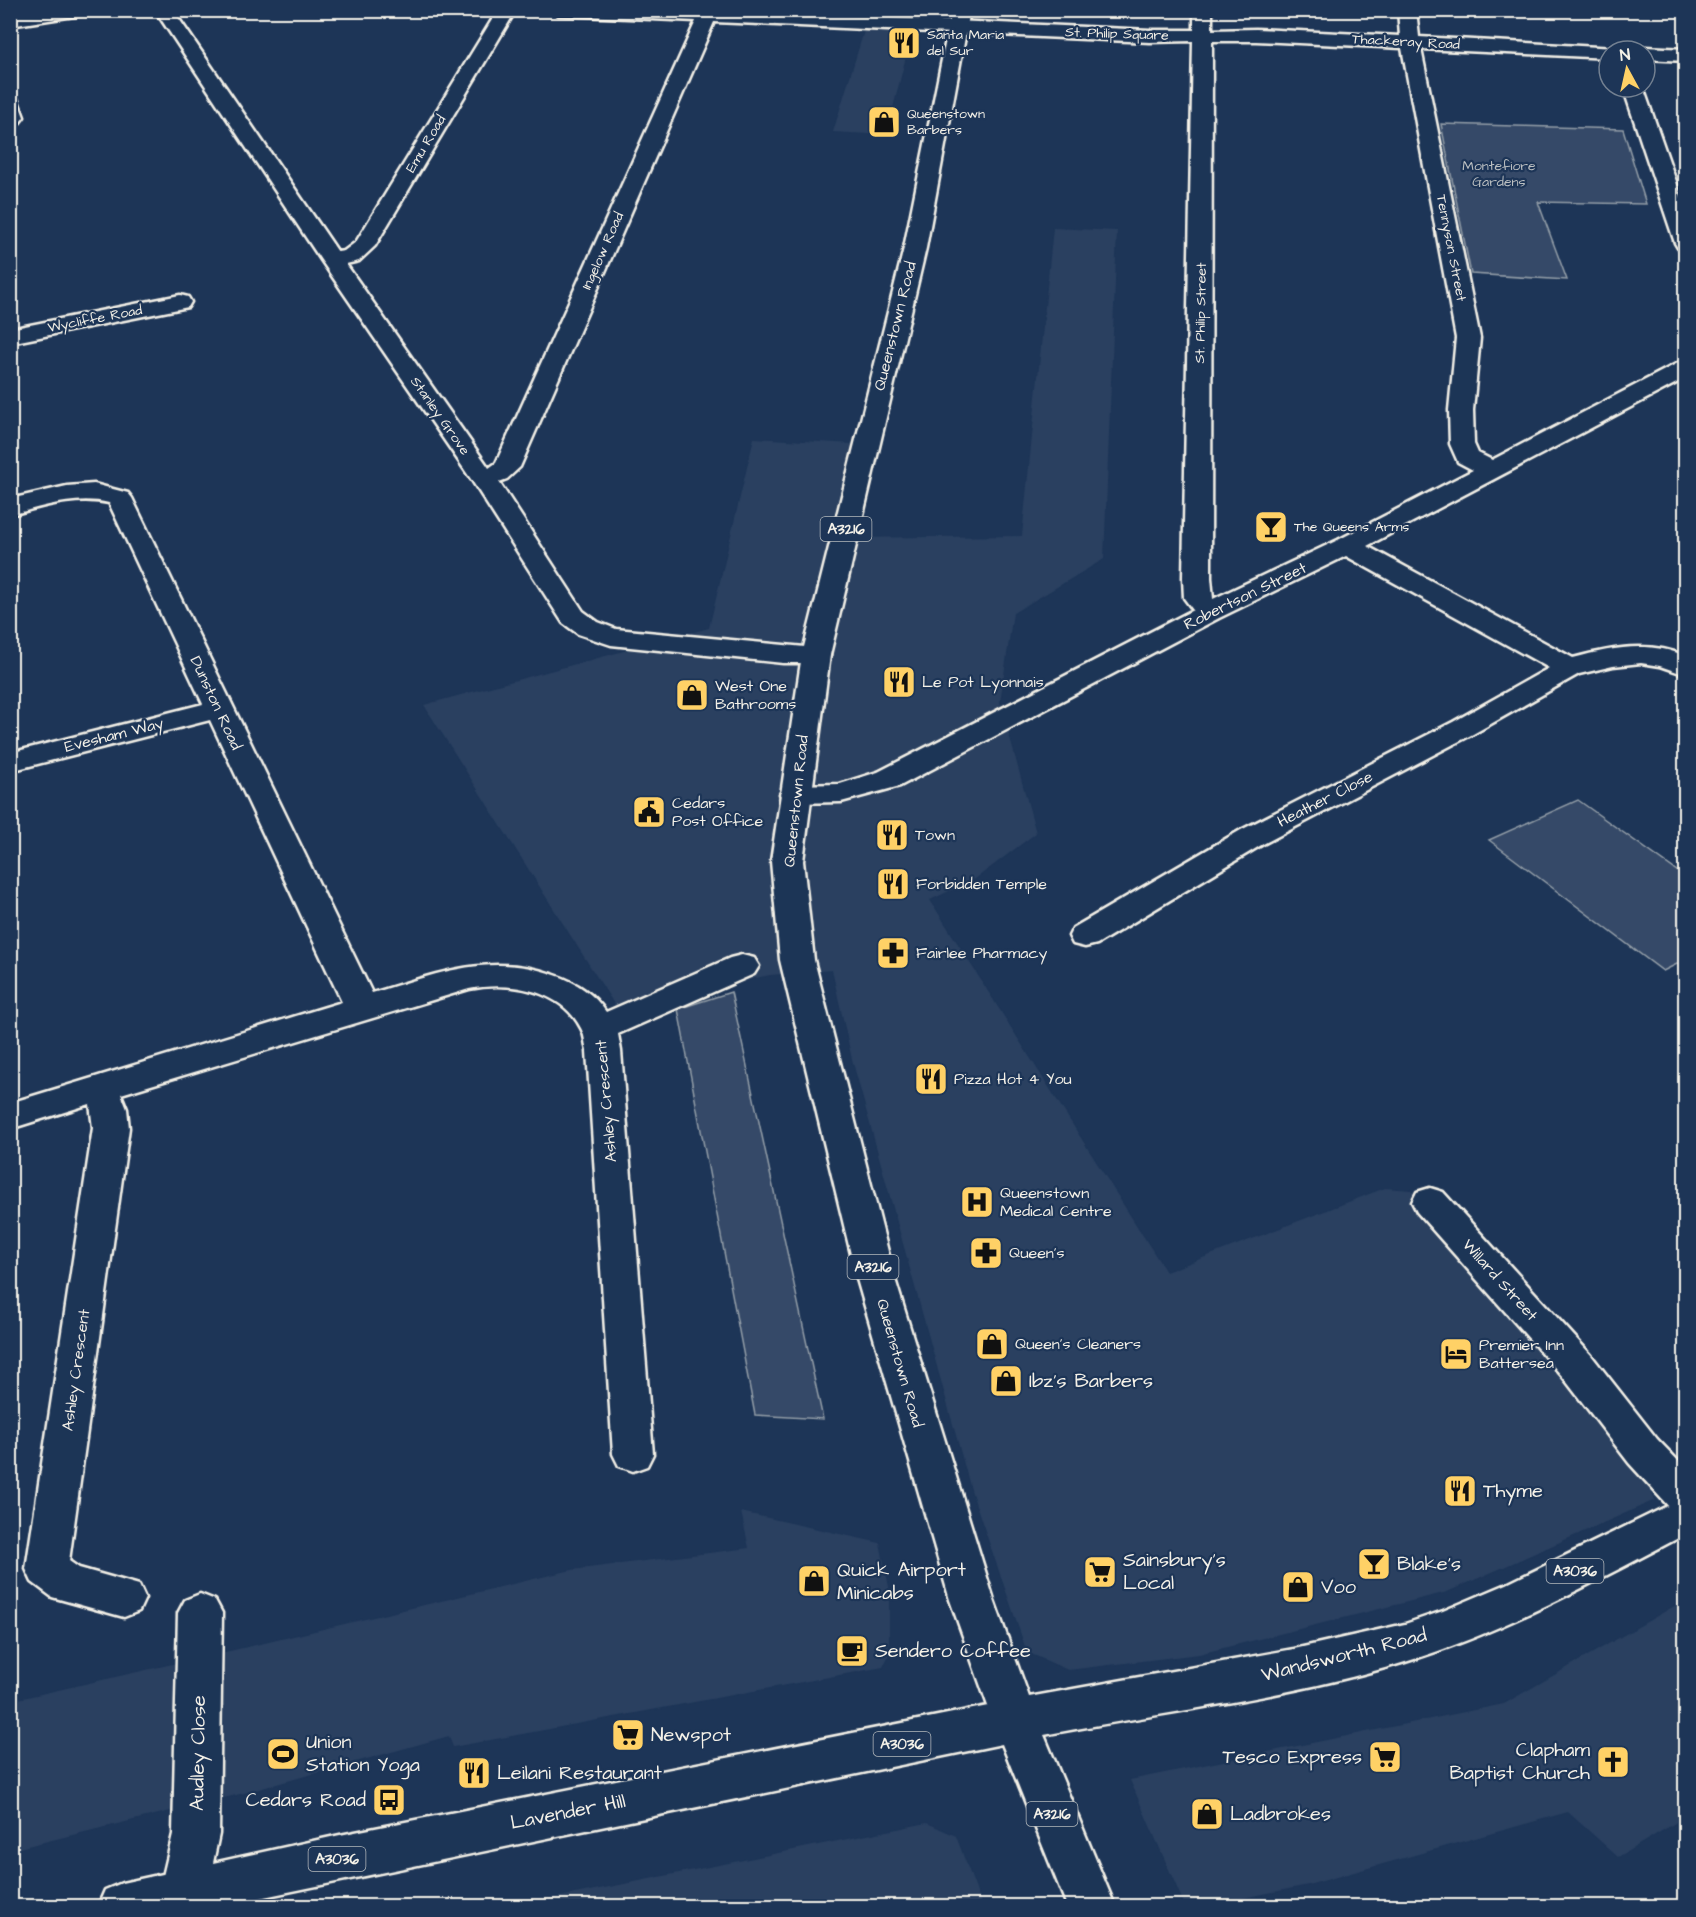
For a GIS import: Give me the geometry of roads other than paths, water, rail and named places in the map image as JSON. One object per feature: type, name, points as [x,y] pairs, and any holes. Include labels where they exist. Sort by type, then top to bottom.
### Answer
[{"type":"street","name":"Stanley Grove","points":[[164,10],[332,260],[484,478],[573,617],[588,628],[611,637],[783,656],[816,655]]},
{"type":"street","name":"Emu Road","points":[[332,260],[351,255],[364,246],[507,10]]},
{"type":"street","name":"St. Philip Square","points":[[559,10],[960,19],[1150,36],[1204,35]]},
{"type":"street","name":"St. Philip Street","points":[[1203,10],[1197,578],[1198,598],[1209,612]]},
{"type":"street","name":"Tennyson Street","points":[[1407,10],[1410,42],[1468,338],[1461,410],[1462,444],[1467,457],[1493,470]]},
{"type":"street","points":[[10,21],[74,11]]},
{"type":"street","name":"Ingelow Road","points":[[484,478],[498,474],[507,467],[708,14]]},
{"type":"street","name":"Queenstown Road","points":[[960,19],[915,248],[816,655],[787,861],[797,960],[876,1279],[935,1483],[972,1600],[1016,1720]]},
{"type":"street","name":"Thackeray Road","points":[[1204,35],[1256,35],[1597,51]]},
{"type":"street","points":[[1657,54],[1686,55]]},
{"type":"street","points":[[1637,99],[1686,243]]},
{"type":"street","points":[[10,102],[14,117],[10,122]]},
{"type":"street","name":"Wycliffe Road","points":[[10,336],[180,302]]},
{"type":"street","name":"Robertson Street","points":[[795,794],[841,793],[889,779],[1209,612],[1347,546],[1493,470],[1678,380]]},
{"type":"street","name":"Dunston Road","points":[[10,507],[67,494],[93,492],[119,498],[362,1008]]},
{"type":"street","points":[[1347,546],[1569,668]]},
{"type":"street","name":"Heather Close","points":[[1085,936],[1252,837],[1463,728],[1569,668],[1626,654],[1655,656],[1686,667]]},
{"type":"street","name":"Evesham Way","points":[[10,762],[218,709]]},
{"type":"street","points":[[599,1029],[742,966]]},
{"type":"street","name":"Ashley Crescent","points":[[10,1116],[438,985],[487,975],[516,975],[543,981],[566,992],[583,1008],[599,1029],[604,1051],[633,1454]]},
{"type":"street","name":"Ashley Crescent","points":[[102,1089],[109,1109],[111,1128],[47,1569],[67,1584],[124,1598]]},
{"type":"street","name":"Willard Street","points":[[1430,1202],[1577,1366],[1643,1451],[1686,1497]]},
{"type":"street","name":"Wandsworth Road","points":[[1016,1720],[1111,1701],[1224,1683],[1365,1654],[1420,1639],[1556,1581],[1686,1514]]},
{"type":"street","name":"Audley Close","points":[[182,1899],[196,1834],[200,1613]]},
{"type":"street","name":"Lavender Hill","points":[[122,1906],[182,1899],[1016,1720]]},
{"type":"street","name":"A3216","points":[[1016,1720],[1091,1906]]},
{"type":"place","name":"Santa Maria del Sur","points":[[904,43]]},
{"type":"place","name":"Queenstown Barbers","points":[[884,122]]},
{"type":"place","name":"The Queens Arms","points":[[1271,527]]},
{"type":"place","name":"Le Pot Lyonnais","points":[[899,682]]},
{"type":"place","name":"West One Bathrooms","points":[[692,695]]},
{"type":"place","name":"Cedars Post Office","points":[[649,812]]},
{"type":"place","name":"Town","points":[[892,835]]},
{"type":"place","name":"Forbidden Temple","points":[[893,884]]},
{"type":"place","name":"Fairlee Pharmacy","points":[[893,953]]},
{"type":"place","name":"Pizza Hot 4 You","points":[[931,1079]]},
{"type":"place","name":"Queenstown Medical Centre","points":[[977,1202]]},
{"type":"place","name":"Queen's","points":[[986,1253]]},
{"type":"place","name":"Queen's Cleaners","points":[[992,1344]]},
{"type":"place","name":"Premier Inn Battersea","points":[[1456,1354]]},
{"type":"place","name":"Ibz's Barbers","points":[[1006,1381]]},
{"type":"place","name":"Thyme","points":[[1460,1491]]},
{"type":"place","name":"Blake's","points":[[1374,1564]]},
{"type":"place","name":"Sainsbury's Local","points":[[1100,1572]]},
{"type":"place","name":"Quick Airport Minicabs","points":[[814,1581]]},
{"type":"place","name":"Voo","points":[[1298,1587]]},
{"type":"place","name":"Sendero Coffee","points":[[852,1651]]},
{"type":"place","name":"Newspot","points":[[628,1735]]},
{"type":"place","name":"Union Station Yoga","points":[[283,1754]]},
{"type":"place","name":"Tesco Express","points":[[1385,1757]]},
{"type":"place","name":"Clapham Baptist Church","points":[[1613,1762]]},
{"type":"place","name":"Leilani Restaurant","points":[[474,1773]]},
{"type":"place","name":"Cedars Road","points":[[389,1800]]},
{"type":"place","name":"Ladbrokes","points":[[1207,1814]]},
{"type":"park label","name":"Montefiore Gardens","points":[[1499,174]]}]
